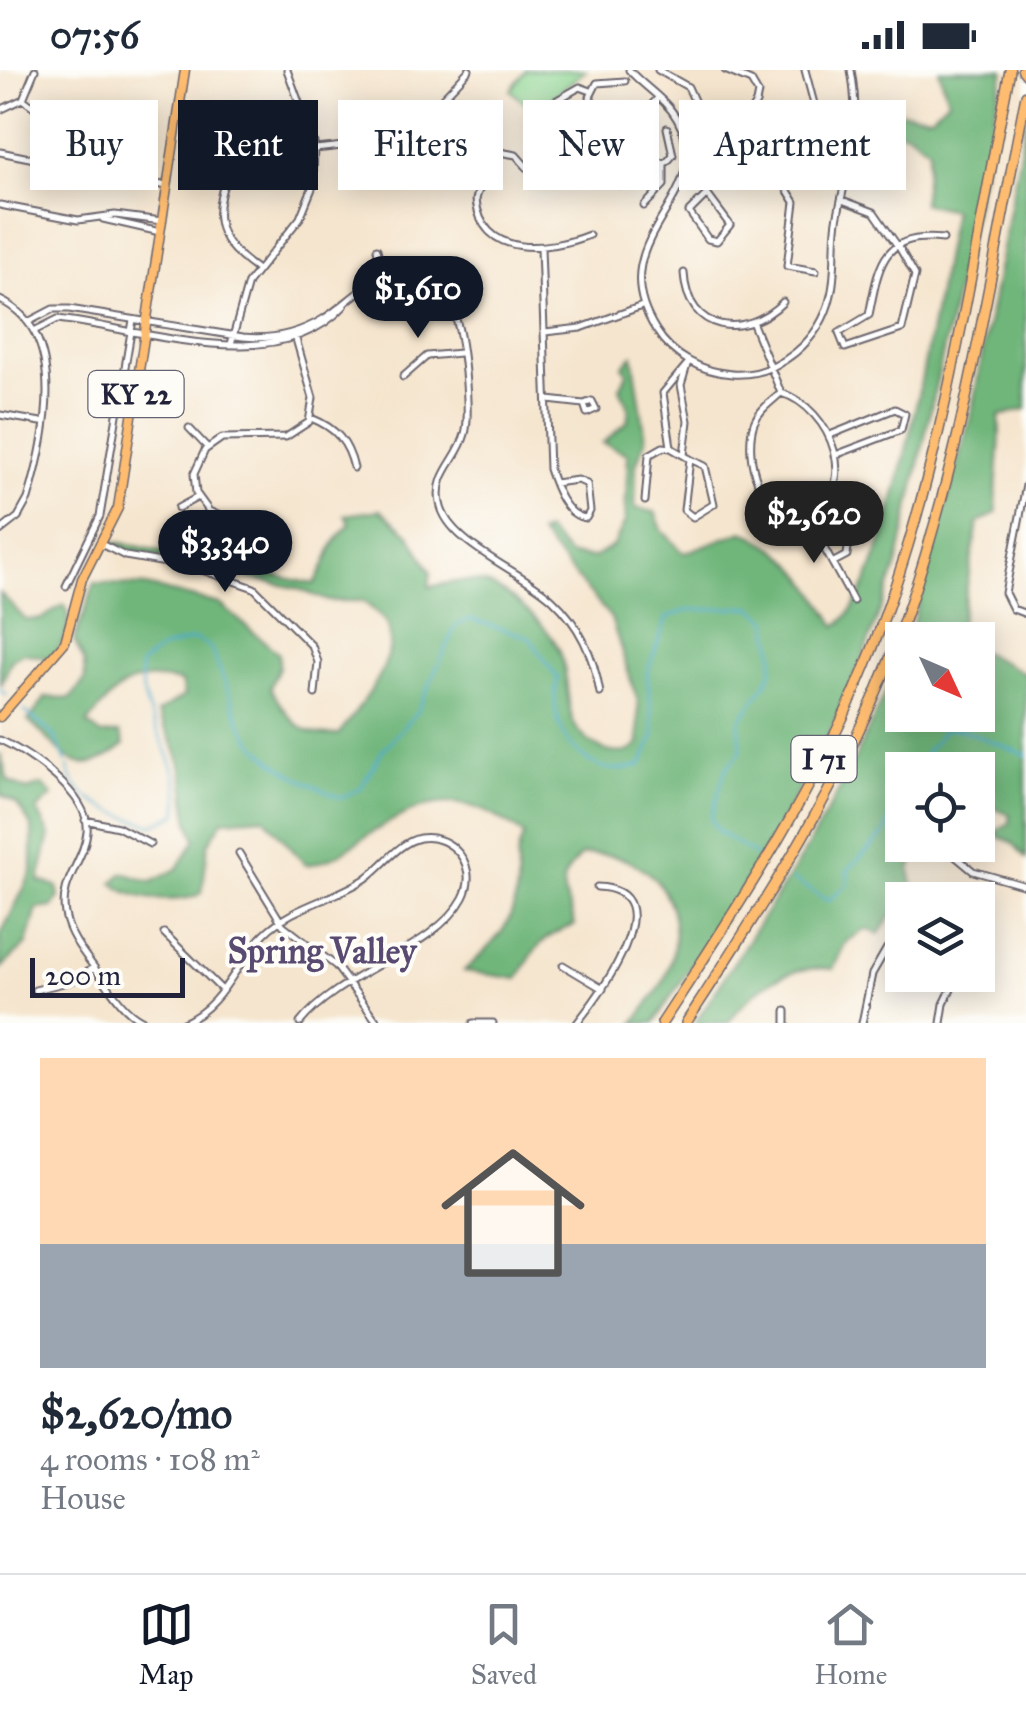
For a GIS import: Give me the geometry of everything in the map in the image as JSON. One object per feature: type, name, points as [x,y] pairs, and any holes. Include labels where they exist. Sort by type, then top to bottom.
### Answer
[{"type":"highway","name":"I 71","points":[[662,1023],[798,809],[877,638],[931,463],[1010,70]]},
{"type":"highway","name":"I 71","points":[[686,1023],[812,824],[893,652],[919,578],[952,457],[1026,95]]},
{"type":"main road","name":"KY 22","points":[[0,717],[64,642],[82,579],[120,494],[185,70]]},
{"type":"street","points":[[0,110],[23,98],[35,70]]},
{"type":"street","points":[[287,70],[298,100]]},
{"type":"street","points":[[442,100],[470,70]]},
{"type":"street","points":[[630,70],[679,127]]},
{"type":"street","points":[[658,70],[688,87],[694,100]]},
{"type":"street","points":[[725,70],[750,81],[758,93],[757,100]]},
{"type":"street","points":[[804,70],[813,100]]},
{"type":"street","points":[[851,70],[855,100]]},
{"type":"street","points":[[591,91],[597,83],[625,81]]},
{"type":"street","points":[[558,100],[580,88],[591,91]]},
{"type":"street","points":[[591,91],[594,100]]},
{"type":"street","points":[[448,94],[454,100]]},
{"type":"street","points":[[23,98],[30,104]]},
{"type":"street","points":[[644,206],[664,185],[664,164],[674,152],[667,128]]},
{"type":"street","points":[[0,152],[167,186]]},
{"type":"street","points":[[659,162],[664,164]]},
{"type":"street","points":[[679,187],[643,250],[640,279],[644,305],[665,343],[688,364],[728,374],[771,367],[803,346],[826,310],[845,190]]},
{"type":"street","points":[[223,190],[218,208],[220,230],[230,250],[256,268]]},
{"type":"street","points":[[231,344],[242,299],[256,268],[304,209],[311,190]]},
{"type":"street","points":[[478,190],[480,217],[506,244],[541,248],[589,235]]},
{"type":"street","points":[[706,190],[730,226],[717,241],[708,239],[689,212],[707,194]]},
{"type":"street","points":[[787,190],[794,202],[786,266],[816,270]]},
{"type":"street","points":[[842,200],[874,212],[897,245],[915,275],[902,330],[844,348],[839,333],[870,315],[878,268],[897,245],[908,238],[943,239]]},
{"type":"street","points":[[0,205],[65,219],[103,219],[160,232]]},
{"type":"street","points":[[103,219],[114,215],[162,221]]},
{"type":"street","points":[[541,248],[548,400],[546,450],[554,483],[572,512],[586,518],[590,511],[587,484],[578,480],[554,483]]},
{"type":"street","points":[[376,249],[383,278]]},
{"type":"street","points":[[684,274],[690,299],[705,317],[728,326],[753,324],[783,302]]},
{"type":"street","points":[[34,331],[57,319],[268,346],[296,336],[359,288],[383,278],[414,278],[440,293],[455,314],[468,426],[440,483],[443,515],[458,535],[538,587],[566,613],[588,648],[600,693]]},
{"type":"street","points":[[0,300],[28,322],[48,362],[28,498],[18,517],[0,531]]},
{"type":"street","points":[[545,332],[581,328],[644,305]]},
{"type":"street","points":[[28,322],[56,309],[233,336],[296,336]]},
{"type":"street","points":[[56,309],[57,319]]},
{"type":"street","points":[[105,326],[107,316]]},
{"type":"street","points":[[66,586],[100,516],[133,320]]},
{"type":"street","points":[[753,324],[781,393],[794,398],[830,434],[838,454],[835,479],[822,505],[806,515],[780,513],[760,491],[753,426],[764,407],[781,393]]},
{"type":"street","points":[[290,535],[236,525],[209,511],[198,497],[194,474],[207,448],[232,436],[286,438],[300,432],[312,418],[313,398],[296,336]]},
{"type":"street","points":[[403,378],[427,356],[460,352]]},
{"type":"street","points":[[671,448],[663,393],[688,364]]},
{"type":"street","points":[[646,501],[649,456],[663,447],[671,448],[687,458],[704,466],[714,504],[694,518],[684,510],[687,458],[688,421],[681,385],[688,364]]},
{"type":"street","points":[[670,381],[681,385]]},
{"type":"street","points":[[548,400],[584,404]]},
{"type":"street","points":[[830,434],[895,409],[904,414],[905,424],[898,432],[838,454]]},
{"type":"street","points":[[0,415],[42,422]]},
{"type":"street","points":[[312,418],[330,427],[345,442],[354,468]]},
{"type":"street","points":[[189,428],[207,448]]},
{"type":"street","points":[[1026,485],[1023,519],[1005,593],[1012,609],[1026,614]]},
{"type":"street","points":[[178,508],[198,497]]},
{"type":"street","points":[[822,505],[848,547],[846,555],[832,564]]},
{"type":"street","points":[[806,515],[852,601]]},
{"type":"street","points":[[100,544],[125,556],[196,568],[254,588],[312,646],[318,662],[314,694]]},
{"type":"street","points":[[0,740],[56,776],[85,820],[86,837],[70,870],[64,901],[73,936],[129,1012],[148,1023]]},
{"type":"street","points":[[85,820],[118,827],[150,844]]},
{"type":"street","points":[[183,1023],[200,1014],[223,991],[254,945],[280,921],[365,878],[415,840],[442,840],[462,856],[468,884],[454,911],[317,1004],[300,1023]]},
{"type":"street","points":[[239,853],[280,921],[299,942],[336,966],[378,1023]]},
{"type":"street","points":[[962,862],[973,871],[1026,886]]},
{"type":"street","points":[[577,1023],[604,989],[626,946],[632,920],[621,895],[597,888]]},
{"type":"street","points":[[164,933],[223,991]]},
{"type":"street","points":[[862,1023],[872,974],[885,951]]},
{"type":"street","points":[[563,965],[604,989]]},
{"type":"street","points":[[35,990],[72,982],[94,968]]},
{"type":"street","points":[[942,1023],[950,992]]},
{"type":"street","points":[[786,1011],[786,1023]]},
{"type":"street","points":[[474,1023],[492,1023]]},
{"type":"green space","points":[[526,70],[586,70],[550,100],[523,102],[511,90]]},
{"type":"green space","points":[[939,70],[1004,70],[897,566],[823,748],[750,876],[654,1023],[634,1023],[665,978],[675,929],[662,888],[648,872],[629,861],[607,855],[581,855],[566,874],[563,888],[575,925],[540,944],[518,979],[464,971],[499,935],[511,914],[517,888],[517,856],[524,835],[481,809],[443,803],[425,807],[385,825],[336,856],[306,865],[264,817],[223,820],[208,844],[202,893],[182,899],[156,899],[130,893],[113,882],[123,873],[152,882],[178,868],[196,839],[187,814],[181,766],[157,713],[184,696],[181,682],[149,679],[117,691],[87,724],[102,735],[120,733],[124,745],[93,763],[71,760],[28,721],[46,697],[70,699],[85,680],[84,662],[74,640],[95,583],[146,586],[220,604],[279,654],[279,667],[270,688],[290,717],[315,734],[339,734],[376,682],[389,651],[390,636],[384,620],[363,601],[328,601],[296,588],[126,551],[112,541],[314,584],[336,540],[350,524],[345,515],[380,510],[409,534],[431,572],[429,587],[463,581],[492,586],[542,625],[559,651],[572,718],[583,736],[611,752],[622,753],[639,744],[638,702],[611,618],[539,534],[546,531],[569,555],[593,558],[614,545],[625,522],[628,454],[603,443],[627,422],[629,409],[620,388],[627,373],[623,366],[633,355],[646,440],[636,464],[635,508],[655,512],[662,530],[684,553],[743,531],[761,540],[798,570],[836,626],[856,602],[876,558],[894,500],[953,210],[922,203],[929,149],[906,133],[906,113],[932,116],[948,100]]},
{"type":"green space","points":[[1026,119],[1026,409],[999,416],[997,513],[978,523],[961,622],[913,622],[971,415]]},
{"type":"green space","points":[[0,593],[26,620],[41,619],[64,605],[69,618],[63,641],[49,659],[24,653],[12,660],[0,686]]},
{"type":"green space","points":[[995,658],[1026,674],[1026,858],[1012,842],[997,836],[997,831],[1010,823],[1010,815],[995,808],[995,752],[885,752],[885,862],[913,862],[912,882],[885,882],[885,925],[879,934],[866,929],[846,942],[833,969],[801,970],[773,980],[749,998],[728,1023],[695,1023],[802,856],[846,778],[885,693],[885,732],[995,732]]},
{"type":"green space","points":[[0,753],[8,781],[27,790],[42,785],[53,795],[37,810],[50,835],[39,881],[57,886],[59,897],[53,907],[37,909],[27,944],[0,969],[0,936],[32,872],[32,827],[17,804],[0,794]]},
{"type":"waterway","points":[[68,767],[79,790],[114,812],[153,825],[177,814],[175,775],[146,703],[141,664],[163,648],[195,639],[209,646],[242,725],[260,749],[299,778],[341,798],[361,788],[383,750],[418,710],[455,627],[469,619],[529,637],[558,679],[557,716],[574,748],[604,768],[623,769],[642,764],[654,736],[647,673],[667,617],[689,610],[752,607],[768,620],[772,667],[739,722],[741,751],[725,770],[711,819],[718,831],[759,858]]},
{"type":"waterway","points":[[0,690],[6,695]]},
{"type":"waterway","points":[[25,711],[55,737],[66,762]]},
{"type":"waterway","points":[[926,752],[944,730],[960,729],[1026,755]]},
{"type":"waterway","points":[[792,879],[828,901],[849,884],[847,871],[885,832]]},
{"type":"district","name":"Spring Valley","points":[[322,951]]}]
